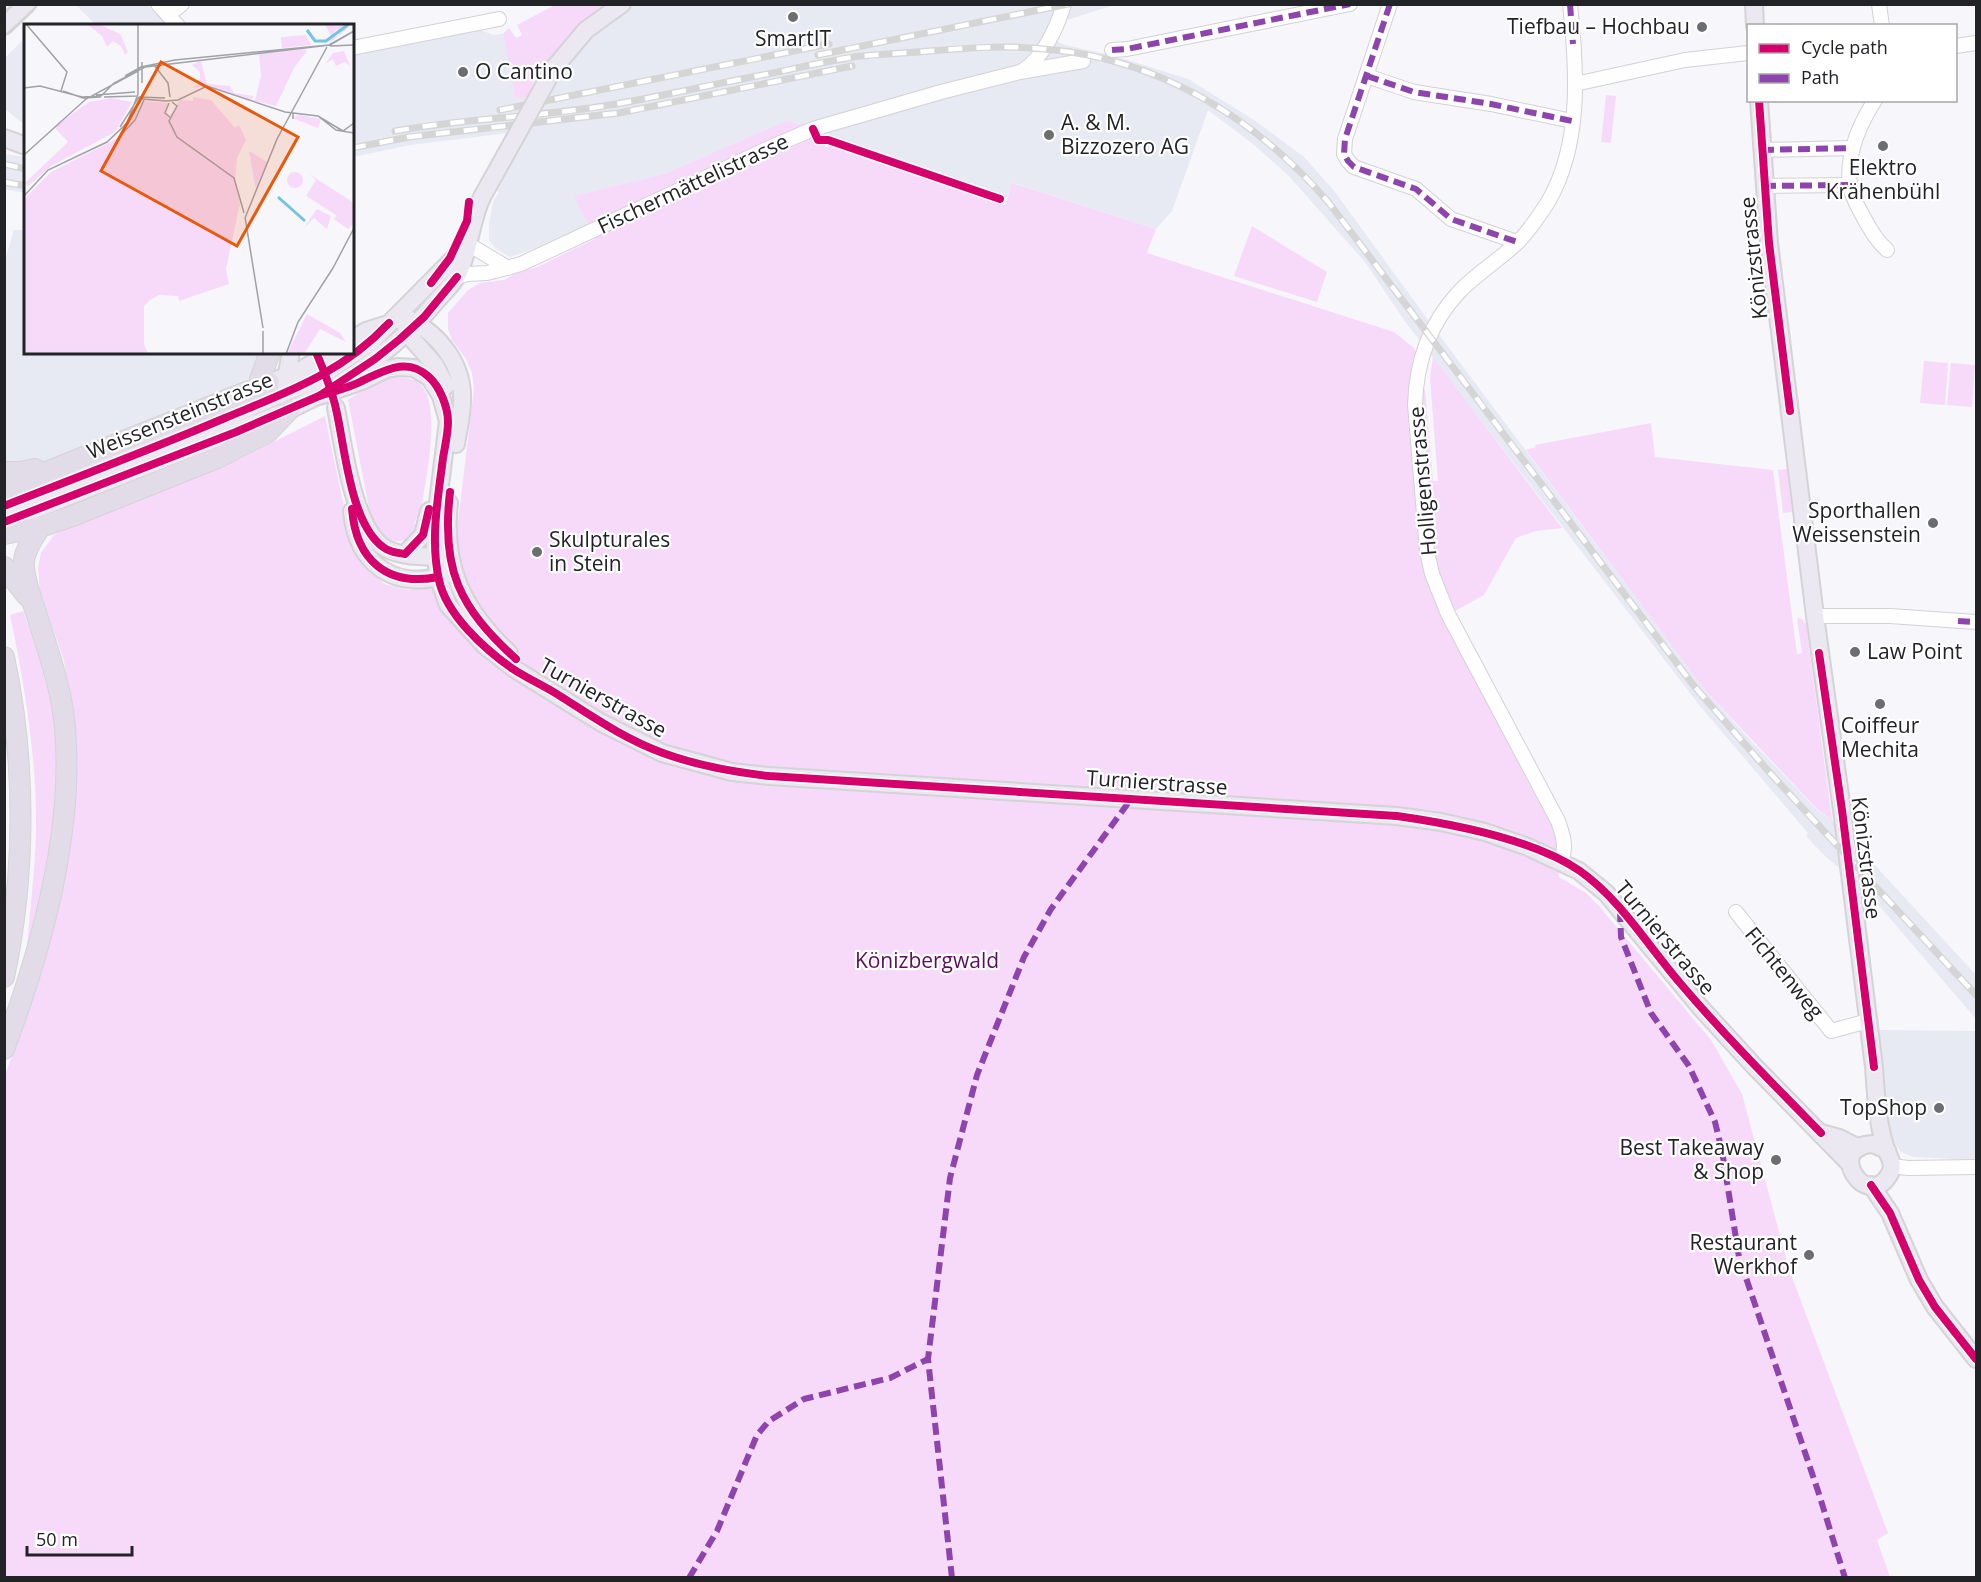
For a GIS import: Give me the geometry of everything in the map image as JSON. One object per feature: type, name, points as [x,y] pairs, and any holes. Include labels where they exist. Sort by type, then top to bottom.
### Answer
[{"type":"highway","points":[[4,534],[40,527],[217,458],[267,433],[276,390],[270,354]]},
{"type":"highway","points":[[4,489],[64,464],[276,390]]},
{"type":"highway","points":[[4,472],[20,472],[64,464]]},
{"type":"highway","points":[[4,1049],[39,939],[60,845],[65,809],[66,753],[62,704],[54,668],[34,605],[24,559],[27,547],[40,527]]},
{"type":"highway","points":[[4,567],[34,605]]},
{"type":"highway","points":[[4,657],[16,736],[20,813],[17,889],[4,977]]},
{"type":"main road","points":[[4,26],[27,4]]},
{"type":"main road","name":"Weissensteinstrasse","points":[[276,390],[320,396],[375,359],[413,328],[457,277],[482,197],[554,68],[586,30],[622,4]]},
{"type":"main road","points":[[1754,4],[1755,24]]},
{"type":"main road","name":"Könizstrasse","points":[[1759,102],[1769,243],[1815,616],[1842,810],[1890,1213],[1916,1272],[1935,1307],[1977,1359]]},
{"type":"main road","points":[[4,138],[24,145]]},
{"type":"main road","name":"Weissensteinstrasse","points":[[4,522],[276,390],[313,381],[370,344],[468,244]]},
{"type":"main road","name":"Weissensteinstrasse","points":[[354,339],[394,319]]},
{"type":"main road","name":"Turnierstrasse","points":[[394,319],[413,328],[427,329],[453,360],[462,384],[462,402],[447,518],[444,566],[445,599],[452,612],[485,646],[513,668],[600,722],[662,753],[732,772],[840,782],[1397,816],[1441,822],[1485,832],[1528,847],[1562,861],[1579,871],[1606,893],[1700,1007],[1850,1164]]},
{"type":"main road","name":"Turnierstrasse","points":[[413,328],[412,340],[444,378],[449,398],[436,518],[444,566]]},
{"type":"main road","points":[[276,390],[290,354]]},
{"type":"main road","name":"Weissensteinstrasse","points":[[4,506],[185,435],[276,390],[329,354]]},
{"type":"main road","name":"Turnierstrasse","points":[[320,396],[387,369],[410,367],[423,372],[436,385],[448,421]]},
{"type":"main road","points":[[336,408],[350,478],[360,514],[368,529],[381,546],[389,551],[444,566]]},
{"type":"main road","name":"Turnierstrasse","points":[[405,554],[423,535],[431,492],[441,474]]},
{"type":"main road","points":[[350,478],[356,532],[362,550],[380,569],[400,578],[413,580],[444,566]]},
{"type":"main road","name":"Könizstrasse","points":[[1877,1108],[1863,1146],[1853,1154],[1850,1164],[1858,1181],[1884,1170]]},
{"type":"main road","name":"Turnierstrasse","points":[[1821,1132],[1863,1146]]},
{"type":"main road","points":[[1863,1146],[1878,1145],[1884,1170]]},
{"type":"street","points":[[158,4],[173,20],[182,4]]},
{"type":"street","name":"Fischermättelistrasse","points":[[1020,72],[1038,57],[1058,23],[1064,4]]},
{"type":"street","points":[[1112,50],[1127,49],[1350,4]]},
{"type":"street","points":[[1390,4],[1344,144],[1344,154],[1350,164],[1359,170],[1416,189],[1451,219],[1517,242]]},
{"type":"street","name":"Holligenstrasse","points":[[1562,861],[1565,839],[1558,821],[1462,642],[1432,574],[1427,551],[1416,419],[1416,384],[1420,358],[1438,321],[1459,292],[1517,242],[1537,219],[1558,182],[1568,150],[1575,84],[1570,4]]},
{"type":"street","points":[[1879,4],[1882,24]]},
{"type":"street","points":[[354,48],[499,19]]},
{"type":"street","points":[[1957,46],[1977,44]]},
{"type":"street","points":[[1575,84],[1685,60],[1747,53]]},
{"type":"street","name":"Fischermättelistrasse","points":[[457,277],[487,273],[521,264],[813,129],[918,98],[1020,72],[1083,61]]},
{"type":"street","points":[[1367,76],[1405,90],[1491,104],[1572,121]]},
{"type":"street","points":[[1874,102],[1852,148],[1850,185],[1874,237],[1887,250]]},
{"type":"street","points":[[1762,150],[1852,148]]},
{"type":"street","points":[[1764,186],[1850,185]]},
{"type":"street","points":[[468,244],[508,268]]},
{"type":"street","points":[[1815,616],[1890,616],[1977,622]]},
{"type":"street","name":"Fichtenweg","points":[[1736,912],[1831,1031],[1868,1021]]},
{"type":"street","points":[[1884,1170],[1977,1167]]},
{"type":"shaded area","points":[[76,5],[148,5],[166,24],[95,24]]},
{"type":"shaded area","points":[[620,5],[1114,5],[1067,20],[1056,41],[1115,56],[1188,79],[1254,120],[1304,157],[1335,192],[1704,689],[1816,809],[1836,823],[1976,975],[1976,1019],[1864,888],[1827,858],[1806,836],[1808,833],[1700,706],[1404,320],[1365,262],[1288,175],[1253,144],[1208,110],[1172,211],[1156,229],[1013,183],[1006,198],[882,159],[828,139],[818,140],[786,121],[664,174],[575,196],[588,225],[549,244],[510,257],[496,249],[489,240],[493,202],[499,192],[488,187],[516,132],[410,145],[354,157],[354,54],[478,29],[493,35],[503,34],[515,98]]},
{"type":"shaded area","points":[[24,39],[24,124],[5,109],[5,58]]},
{"type":"shaded area","points":[[5,154],[24,157],[24,193],[5,189]]},
{"type":"shaded area","points":[[14,230],[24,230],[24,354],[259,354],[252,376],[232,389],[46,465],[5,469],[4,264]]},
{"type":"shaded area","points":[[1878,1030],[1976,1031],[1976,1160],[1914,1157],[1901,1152],[1890,1135]]},
{"type":"green space","points":[[555,5],[620,5],[536,96],[515,98],[503,34],[509,28],[516,38],[522,35],[517,25]]},
{"type":"green space","points":[[1606,95],[1616,96],[1611,143],[1601,142]]},
{"type":"green space","name":"Könizbergwald","points":[[786,121],[813,129],[826,147],[836,147],[1005,205],[1012,183],[1156,229],[1147,253],[1394,332],[1414,348],[1416,352],[1411,368],[1408,419],[1422,558],[1438,607],[1555,829],[1559,877],[1586,893],[1599,906],[1711,1040],[1742,1094],[1789,1269],[1888,1533],[1877,1540],[1890,1577],[5,1577],[4,1078],[30,1007],[53,928],[73,721],[64,661],[40,591],[38,568],[41,553],[54,535],[84,520],[242,458],[325,416],[353,550],[384,584],[409,590],[430,586],[456,538],[474,389],[472,373],[466,359],[452,340],[448,329],[448,313],[468,290],[480,283],[504,280],[595,239],[574,196],[664,174]]},
{"type":"green space","points":[[1252,226],[1327,272],[1317,302],[1234,276]]},
{"type":"green space","points":[[1433,357],[1562,528],[1536,531],[1516,538],[1484,595],[1455,611],[1442,584],[1436,560],[1421,405],[1422,390],[1425,389],[1433,481],[1438,481],[1430,378]]},
{"type":"green space","points":[[1924,361],[1948,363],[1945,405],[1920,403]]},
{"type":"green space","points":[[1951,363],[1975,365],[1972,407],[1947,405]]},
{"type":"green space","points":[[396,377],[411,379],[419,383],[426,394],[431,427],[428,467],[420,517],[417,517],[414,524],[417,525],[411,535],[405,540],[398,541],[391,540],[379,529],[370,513],[348,400],[371,386]]},
{"type":"green space","points":[[1651,423],[1655,457],[1773,470],[1797,654],[1802,653],[1797,618],[1802,619],[1806,624],[1832,820],[1817,809],[1704,689],[1526,450],[1536,447],[1535,445]]},
{"type":"green space","points":[[1787,469],[1792,512],[1783,513],[1778,470]]},
{"type":"green space","points":[[23,611],[41,660],[56,722],[59,752],[54,845],[29,947],[27,947],[34,876],[36,806],[25,696],[10,615]]},
{"type":"tram line","points":[[4,12],[12,4]]},
{"type":"tram line","points":[[4,36],[39,4]]},
{"type":"railway","points":[[818,55],[1068,4]]},
{"type":"railway","points":[[500,110],[829,44]]},
{"type":"railway","points":[[395,131],[598,107],[861,56],[987,47],[1044,49],[1086,55],[1126,65],[1165,79],[1202,98],[1237,119],[1270,144],[1329,203],[1694,686],[1770,773],[1976,995]]},
{"type":"railway","points":[[408,137],[619,113],[852,66]]},
{"type":"railway","points":[[354,148],[409,137]]},
{"type":"railway","points":[[4,164],[24,169]]},
{"type":"railway","points":[[4,182],[24,186]]},
{"type":"marked path","points":[[1112,50],[1127,49],[1350,4]]},
{"type":"marked path","points":[[1390,4],[1345,139],[1344,154],[1354,167],[1416,189],[1451,219],[1517,242]]},
{"type":"marked path","points":[[1570,4],[1573,44]]},
{"type":"marked path","points":[[1367,76],[1414,92],[1491,104],[1572,121]]},
{"type":"marked path","points":[[1762,150],[1852,148]]},
{"type":"marked path","points":[[1764,186],[1850,185]]},
{"type":"marked path","points":[[1958,621],[1976,622]]},
{"type":"marked path","points":[[952,1578],[928,1359],[950,1178],[977,1075],[1024,957],[1051,909],[1131,799]]},
{"type":"marked path","points":[[1620,910],[1621,937],[1651,1013],[1689,1066],[1715,1122],[1722,1151],[1739,1257],[1845,1578]]},
{"type":"marked path","points":[[689,1578],[717,1531],[757,1435],[769,1421],[804,1399],[890,1378],[928,1359]]},
{"type":"cycle path","points":[[1759,102],[1769,243],[1790,411]]},
{"type":"cycle path","points":[[813,129],[818,140],[828,140],[1000,199]]},
{"type":"cycle path","points":[[431,283],[450,258],[467,221],[469,202]]},
{"type":"cycle path","points":[[4,522],[236,432],[319,396],[375,359],[400,339],[424,317],[457,277]]},
{"type":"cycle path","points":[[4,506],[170,441],[291,390],[352,356],[389,323]]},
{"type":"cycle path","points":[[317,354],[334,402],[356,503],[372,536],[385,549],[405,554],[423,535],[429,509]]},
{"type":"cycle path","points":[[319,396],[352,386],[396,367],[412,367],[433,381],[443,398],[448,416],[448,431],[437,504],[435,550],[439,580],[449,605],[468,630],[502,661],[636,742],[676,758],[702,765],[769,776],[1397,816],[1492,834],[1561,860],[1595,883],[1621,909],[1697,1003],[1821,1133]]},
{"type":"cycle path","points":[[450,492],[448,544],[458,585],[480,622],[516,659]]},
{"type":"cycle path","points":[[352,509],[360,543],[377,566],[404,578],[438,577]]},
{"type":"cycle path","points":[[1819,653],[1842,810],[1874,1067]]},
{"type":"cycle path","points":[[1871,1185],[1890,1213],[1919,1280],[1935,1307],[1976,1359]]},
{"type":"place","name":"SmartIT","points":[[793,17]]},
{"type":"place","name":"Tiefbau – Hochbau","points":[[1702,27]]},
{"type":"place","name":"O Cantino","points":[[463,72]]},
{"type":"place","name":"A. & M. Bizzozero AG","points":[[1049,135]]},
{"type":"place","name":"Elektro Krähenbühl","points":[[1883,146]]},
{"type":"place","name":"Sporthallen Weissenstein","points":[[1933,523]]},
{"type":"place","name":"Skulpturales in Stein","points":[[537,552]]},
{"type":"place","name":"Law Point","points":[[1855,652]]},
{"type":"place","name":"Coiffeur Mechita","points":[[1880,704]]},
{"type":"place","name":"TopShop","points":[[1939,1108]]},
{"type":"place","name":"Best Takeaway & Shop","points":[[1776,1160]]},
{"type":"place","name":"Restaurant Werkhof","points":[[1809,1255]]}]
